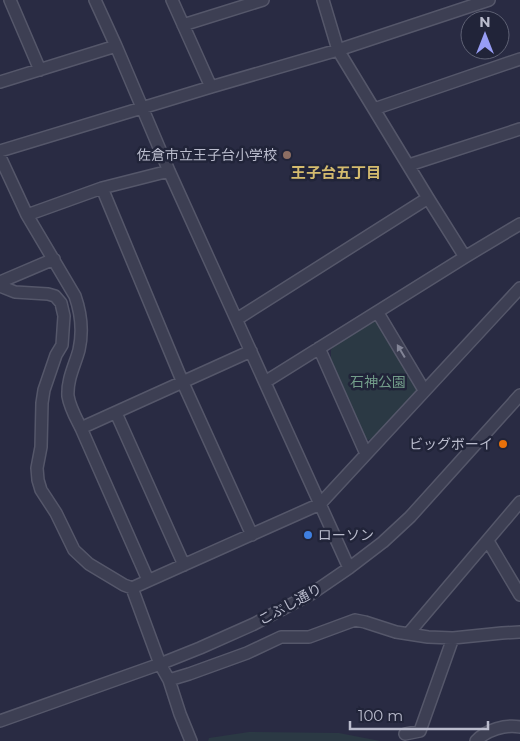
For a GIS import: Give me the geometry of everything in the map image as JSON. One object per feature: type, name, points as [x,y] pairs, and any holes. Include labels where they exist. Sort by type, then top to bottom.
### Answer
[{"type":"street","points":[[10,0],[40,70]]},
{"type":"street","points":[[95,0],[169,171],[349,568]]},
{"type":"street","points":[[172,0],[211,87]]},
{"type":"street","points":[[183,25],[263,0]]},
{"type":"street","points":[[323,0],[338,50],[465,257]]},
{"type":"street","points":[[0,151],[338,50],[489,0]]},
{"type":"street","points":[[0,82],[116,46]]},
{"type":"street","points":[[374,109],[520,59]]},
{"type":"street","points":[[409,165],[520,129]]},
{"type":"street","points":[[0,157],[27,215],[54,259],[79,306],[81,330],[79,349],[70,375],[68,397],[72,411],[148,580]]},
{"type":"street","points":[[27,215],[102,188],[169,171]]},
{"type":"street","points":[[102,188],[183,383],[252,535]]},
{"type":"street","points":[[237,319],[428,198]]},
{"type":"street","points":[[265,382],[520,224]]},
{"type":"street","points":[[0,282],[54,259]]},
{"type":"street","points":[[0,286],[15,292],[48,294],[55,296],[61,303],[64,316],[62,345],[56,355],[44,390],[41,447],[37,468],[38,480],[41,490],[56,513],[74,550],[95,568],[124,586],[132,588],[320,504],[520,288]]},
{"type":"street","points":[[378,312],[424,390]]},
{"type":"street","points":[[319,348],[366,454]]},
{"type":"street","points":[[81,428],[251,351]]},
{"type":"street","name":"こぶし通り","points":[[0,721],[200,648],[254,624],[311,594],[383,542],[410,517],[520,395]]},
{"type":"street","points":[[116,413],[184,565]]},
{"type":"street","points":[[408,634],[520,502]]},
{"type":"street","points":[[488,541],[520,595]]},
{"type":"street","points":[[132,588],[191,741]]},
{"type":"street","points":[[169,680],[247,653],[281,637],[308,637],[355,620],[396,632],[428,637],[453,638],[520,632]]},
{"type":"street","points":[[405,734],[420,731],[453,638]]},
{"type":"street","points":[[476,741],[488,732],[505,727],[520,727]]},
{"type":"green space","name":"石神公園","points":[[373,319],[379,321],[419,388],[372,439],[368,440],[364,437],[331,359],[331,350],[334,345]]},
{"type":"green space","points":[[249,732],[339,733],[380,741],[208,741],[209,738]]},
{"type":"place","name":"佐倉市立王子台小学校","points":[[287,155]]},
{"type":"place","name":"ビッグボーイ","points":[[503,444]]},
{"type":"place","name":"ローソン","points":[[308,535]]},
{"type":"district","name":"王子台五丁目","points":[[336,172]]}]
